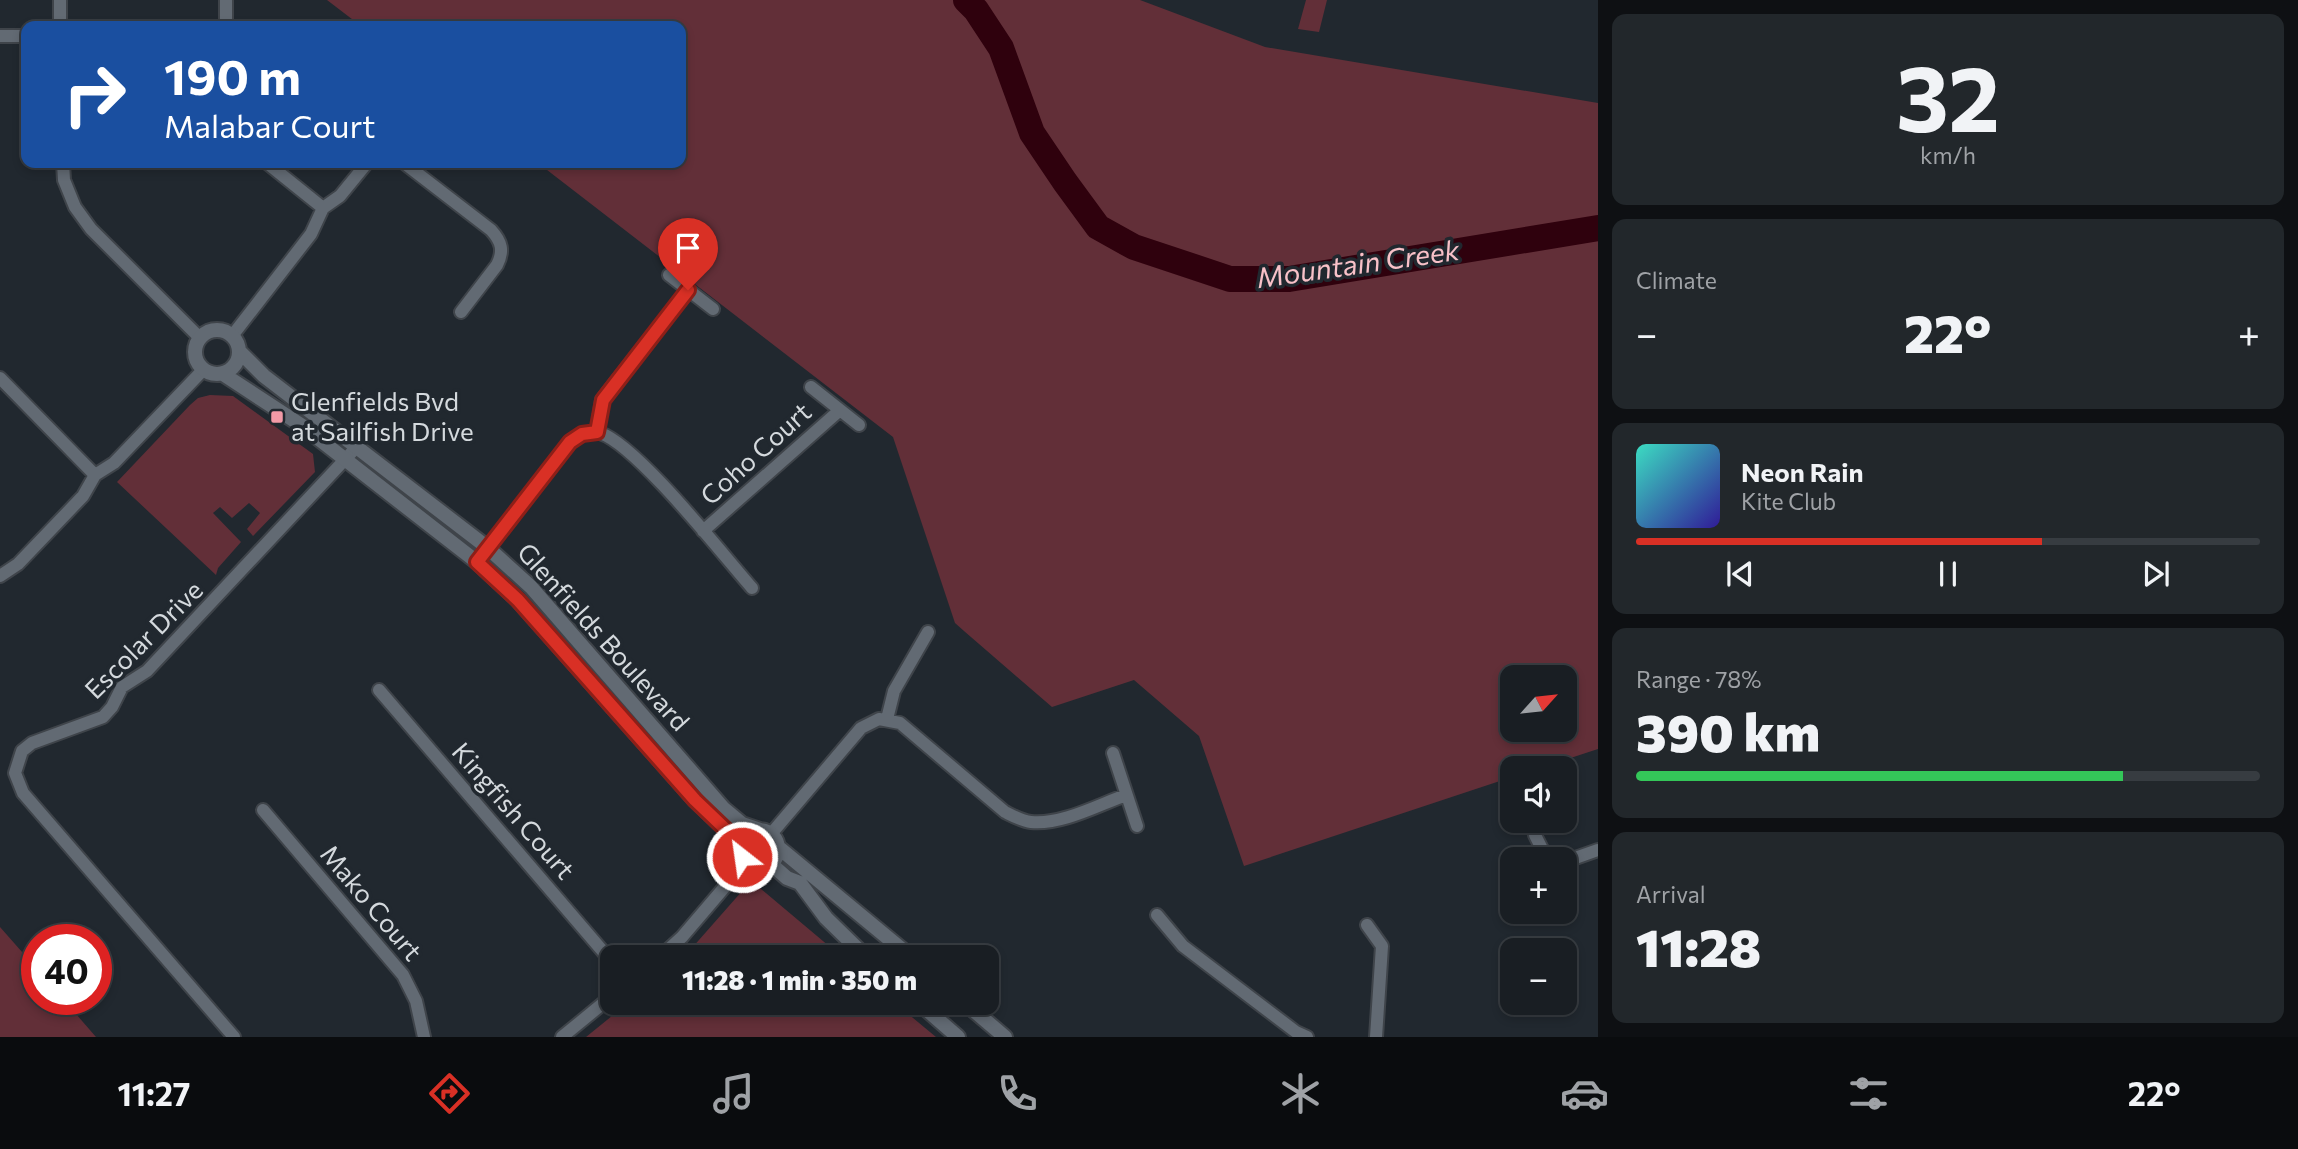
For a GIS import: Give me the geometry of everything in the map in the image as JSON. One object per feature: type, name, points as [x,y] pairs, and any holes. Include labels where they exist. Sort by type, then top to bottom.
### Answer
[{"type":"street","points":[[60,0],[60,21]]},
{"type":"street","points":[[226,0],[226,21]]},
{"type":"street","points":[[0,36],[21,36]]},
{"type":"street","points":[[63,168],[64,180],[75,206],[91,229],[200,338]]},
{"type":"street","points":[[273,168],[323,208]]},
{"type":"street","points":[[232,336],[311,234],[323,208],[340,196],[363,168]]},
{"type":"street","points":[[410,168],[491,230],[501,243],[501,257],[497,265],[461,312]]},
{"type":"street","points":[[669,275],[713,309]]},
{"type":"street","points":[[597,432],[603,400],[688,290]]},
{"type":"street","points":[[219,330],[232,336],[239,351],[235,365],[223,374],[204,369],[195,354],[200,338],[211,331],[219,330]]},
{"type":"street","name":"Glenfields Boulevard","points":[[239,351],[264,376],[488,548],[531,587],[724,809],[742,824],[769,837],[897,945]]},
{"type":"street","points":[[0,576],[18,564],[83,496],[95,475],[114,463],[204,369]]},
{"type":"street","name":"Glenfields Boulevard","points":[[223,374],[301,425],[477,562],[518,600],[695,800],[741,844]]},
{"type":"street","points":[[0,378],[95,475]]},
{"type":"street","name":"Coho Court","points":[[811,387],[859,425]]},
{"type":"street","name":"Coho Court","points":[[703,531],[840,410]]},
{"type":"street","points":[[477,562],[570,442],[582,434],[597,432],[609,438],[641,464],[752,589]]},
{"type":"street","name":"Escolar Drive","points":[[234,1037],[23,793],[15,773],[22,751],[32,743],[103,716],[112,707],[122,687],[147,671],[357,447]]},
{"type":"street","points":[[887,719],[894,691],[928,632]]},
{"type":"street","name":"Kingfish Court","points":[[379,690],[600,948]]},
{"type":"street","points":[[854,945],[826,918],[800,883],[788,878],[771,864],[769,837],[861,728],[873,720],[887,719],[900,723],[1005,812],[1024,820],[1034,822],[1056,819],[1126,795]]},
{"type":"street","points":[[1113,753],[1137,826]]},
{"type":"street","name":"Mako Court","points":[[263,810],[403,975],[416,1001],[424,1037]]},
{"type":"street","points":[[769,837],[747,834],[741,844],[742,857],[746,862],[756,867],[771,864]]},
{"type":"street","points":[[1535,835],[1541,847]]},
{"type":"street","points":[[1577,857],[1598,850]]},
{"type":"street","points":[[673,945],[746,862]]},
{"type":"street","points":[[1157,915],[1182,946],[1299,1035]]},
{"type":"street","points":[[1367,925],[1382,946],[1376,1037]]},
{"type":"street","points":[[562,1037],[600,1006]]},
{"type":"street","points":[[933,1015],[958,1037]]},
{"type":"street","points":[[979,1015],[1005,1037]]},
{"type":"shaded area","points":[[327,0],[1140,0],[1265,47],[1598,103],[1598,749],[1577,756],[1500,756],[1500,781],[1244,866],[1199,736],[1134,680],[1052,707],[955,623],[893,437],[544,168],[686,168],[686,21],[354,21]]},
{"type":"shaded area","points":[[1306,0],[1327,0],[1319,32],[1298,29]]},
{"type":"shaded area","points":[[210,395],[233,396],[313,454],[315,472],[253,536],[247,529],[260,513],[249,503],[232,518],[220,507],[213,513],[241,542],[218,568],[216,575],[117,482],[190,405],[198,398]]},
{"type":"shaded area","points":[[755,886],[761,889],[828,945],[695,945],[743,890]]},
{"type":"shaded area","points":[[0,927],[21,951],[21,1015],[77,1015],[96,1037],[0,1037]]},
{"type":"shaded area","points":[[613,1015],[909,1015],[936,1037],[586,1037]]},
{"type":"waterway","name":"Mountain Creek","points":[[966,0],[976,10],[1001,48],[1032,133],[1065,182],[1098,227],[1134,247],[1230,279],[1289,279],[1598,228]]},
{"type":"place","name":"Glenfields Bvd at Sailfish Drive","points":[[277,417]]},
{"type":"route","points":[[688,290],[603,400],[597,432],[582,434],[570,442],[477,562],[518,600],[695,800],[741,844],[742,857]]}]
